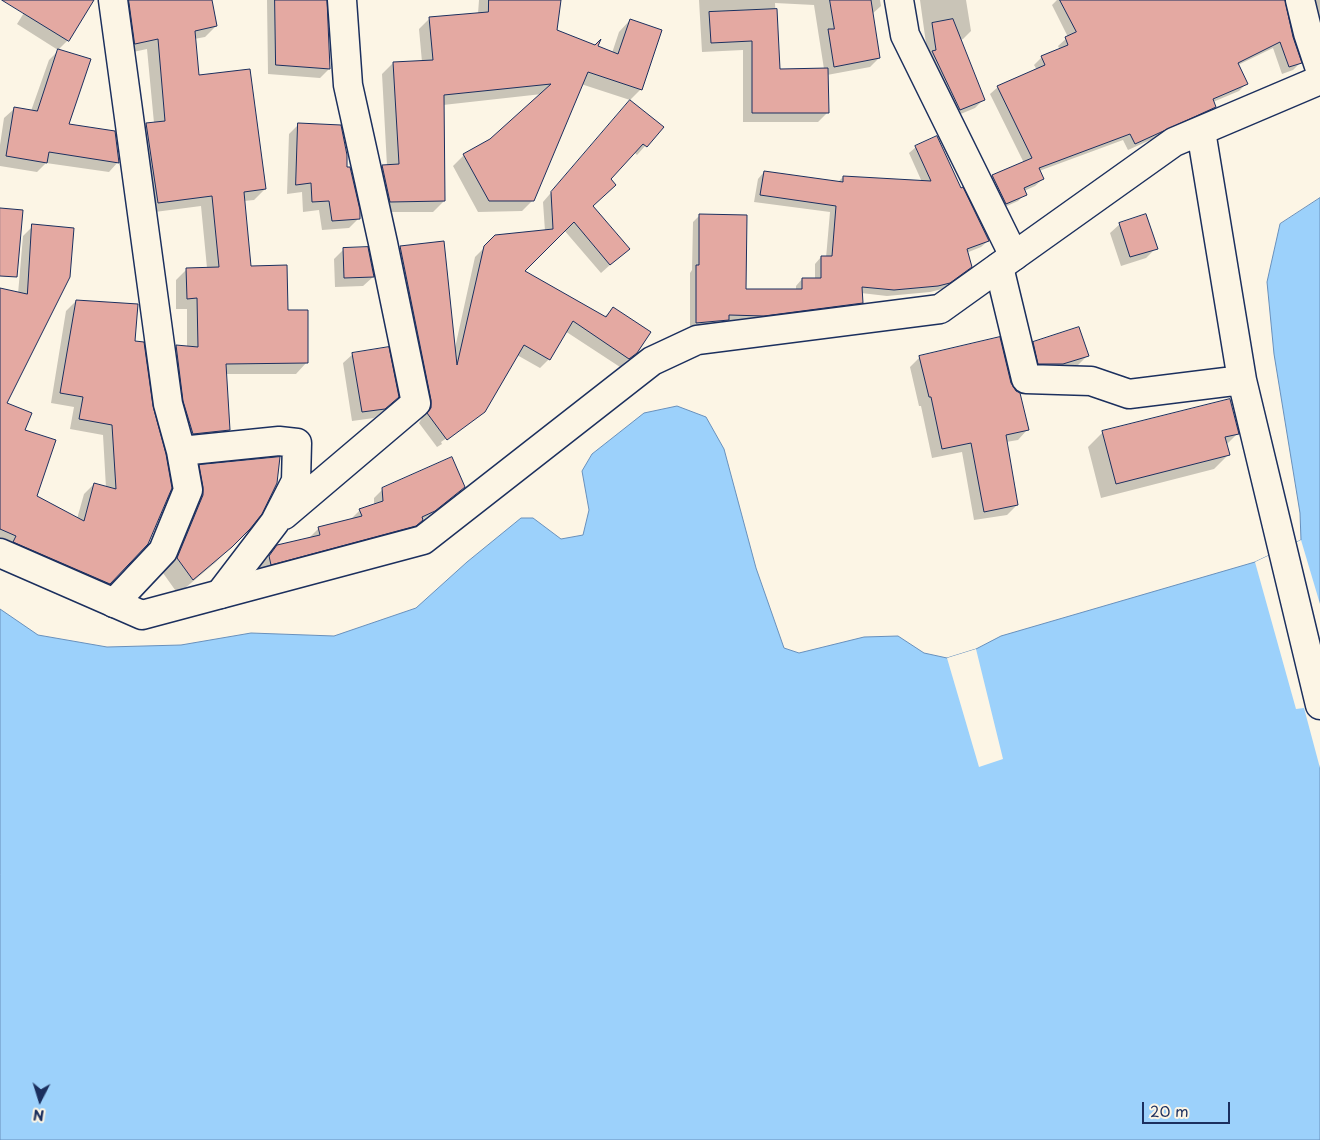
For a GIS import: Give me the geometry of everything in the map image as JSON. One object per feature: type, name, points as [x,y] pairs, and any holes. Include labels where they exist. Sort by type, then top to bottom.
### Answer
[{"type":"street","points":[[113,0],[168,404],[181,451],[188,490],[163,551],[114,603]]},
{"type":"street","points":[[275,522],[416,403],[348,85],[342,0]]},
{"type":"street","points":[[899,0],[905,35],[1006,262],[1026,379],[1091,381],[1129,394],[1242,380]]},
{"type":"street","points":[[1300,0],[1308,33],[1320,68]]},
{"type":"street","points":[[0,554],[142,615],[423,540],[652,361],[697,340],[940,309],[1174,142],[1320,80]]},
{"type":"street","points":[[1201,130],[1242,380],[1320,705]]},
{"type":"street","points":[[181,451],[278,440],[297,443],[296,481],[275,522],[220,594]]},
{"type":"water","points":[[1320,198],[1320,1140],[0,1140],[0,609],[38,635],[107,647],[181,645],[251,633],[334,636],[416,608],[467,562],[521,518],[533,518],[561,539],[583,535],[589,510],[582,471],[592,454],[644,413],[677,406],[706,417],[724,449],[756,568],[784,648],[799,653],[864,637],[898,636],[924,653],[947,658],[976,649],[1001,636],[1255,562],[1301,540],[1300,513],[1274,354],[1267,282],[1280,224]]},
{"type":"pier","points":[[1301,540],[1320,604],[1320,768],[1304,708],[1296,709],[1255,562]]},
{"type":"pier","points":[[976,649],[1003,759],[979,767],[947,658]]},
{"type":"building","points":[[2,0],[94,0],[69,41]]},
{"type":"building","points":[[129,0],[212,0],[217,26],[195,31],[199,75],[250,69],[266,189],[244,192],[251,266],[287,265],[288,310],[308,310],[308,363],[226,364],[230,430],[193,434],[183,401],[176,345],[198,347],[197,298],[187,299],[186,268],[219,267],[212,196],[158,203],[146,123],[165,121],[158,39],[135,44]]},
{"type":"building","points":[[275,0],[327,0],[330,69],[276,65]]},
{"type":"building","points":[[489,0],[561,0],[557,30],[595,45],[601,39],[598,46],[618,54],[630,19],[662,30],[642,90],[588,72],[534,201],[489,201],[463,154],[490,139],[551,84],[444,95],[445,201],[390,202],[382,165],[399,164],[393,62],[433,60],[429,17],[488,12]]},
{"type":"building","points":[[830,0],[871,0],[880,58],[834,67],[828,29],[834,29]]},
{"type":"building","points":[[1060,0],[1285,0],[1293,37],[1302,63],[1289,67],[1280,42],[1238,63],[1248,84],[1213,99],[1216,107],[1135,144],[1130,134],[1039,168],[1044,179],[1024,188],[1027,195],[1006,204],[992,175],[1032,158],[997,86],[1045,65],[1041,56],[1068,45],[1065,37],[1076,32]]},
{"type":"building","points":[[777,9],[780,69],[828,68],[829,113],[752,113],[752,41],[711,43],[709,12]]},
{"type":"building","points":[[953,19],[985,100],[960,110],[932,51],[936,50],[932,23]]},
{"type":"building","points":[[58,49],[91,59],[69,124],[115,131],[119,163],[49,152],[47,163],[6,156],[14,107],[37,111]]},
{"type":"building","points":[[630,100],[664,127],[647,147],[643,144],[611,179],[616,185],[593,206],[630,249],[610,265],[574,222],[525,271],[606,317],[613,307],[651,332],[637,353],[629,359],[573,321],[550,360],[524,345],[485,412],[447,440],[427,413],[431,408],[431,400],[400,246],[444,241],[457,365],[484,246],[495,235],[553,229],[551,192]]},
{"type":"building","points":[[298,123],[341,125],[347,155],[347,167],[350,167],[360,210],[360,219],[332,221],[329,201],[312,202],[311,183],[296,185]]},
{"type":"building","points":[[937,136],[961,188],[963,187],[989,241],[967,249],[972,267],[950,283],[938,286],[894,290],[862,287],[863,303],[764,316],[729,315],[729,320],[696,323],[696,265],[699,265],[699,214],[747,215],[746,289],[802,289],[802,278],[821,278],[821,256],[832,256],[836,206],[760,195],[764,171],[843,182],[843,176],[931,181],[915,146]]},
{"type":"building","points":[[0,208],[23,210],[17,277],[0,276]]},
{"type":"building","points":[[1146,214],[1158,249],[1130,257],[1119,223]]},
{"type":"building","points":[[32,224],[74,228],[70,277],[7,403],[32,413],[25,430],[56,440],[37,496],[84,521],[94,483],[116,489],[112,425],[79,419],[83,397],[60,393],[76,300],[138,304],[135,341],[144,342],[153,406],[166,454],[172,488],[148,544],[110,584],[13,542],[16,536],[0,529],[0,288],[27,294]]},
{"type":"building","points":[[368,247],[374,277],[344,278],[343,248]]},
{"type":"building","points":[[1079,327],[1089,356],[1063,364],[1038,364],[1033,342]]},
{"type":"building","points":[[1000,337],[1011,383],[1016,391],[1020,393],[1029,430],[1006,435],[1018,505],[984,512],[971,443],[942,449],[931,397],[929,397],[919,356]]},
{"type":"building","points":[[389,347],[399,397],[385,409],[362,412],[352,353]]},
{"type":"building","points":[[1230,399],[1239,434],[1225,437],[1230,455],[1116,484],[1102,431]]},
{"type":"building","points":[[280,457],[277,483],[262,514],[232,547],[193,580],[177,558],[203,495],[199,465]]},
{"type":"building","points":[[452,457],[465,487],[435,511],[422,517],[423,520],[416,526],[271,565],[269,556],[277,545],[320,535],[318,527],[362,516],[359,509],[383,501],[382,488]]}]
